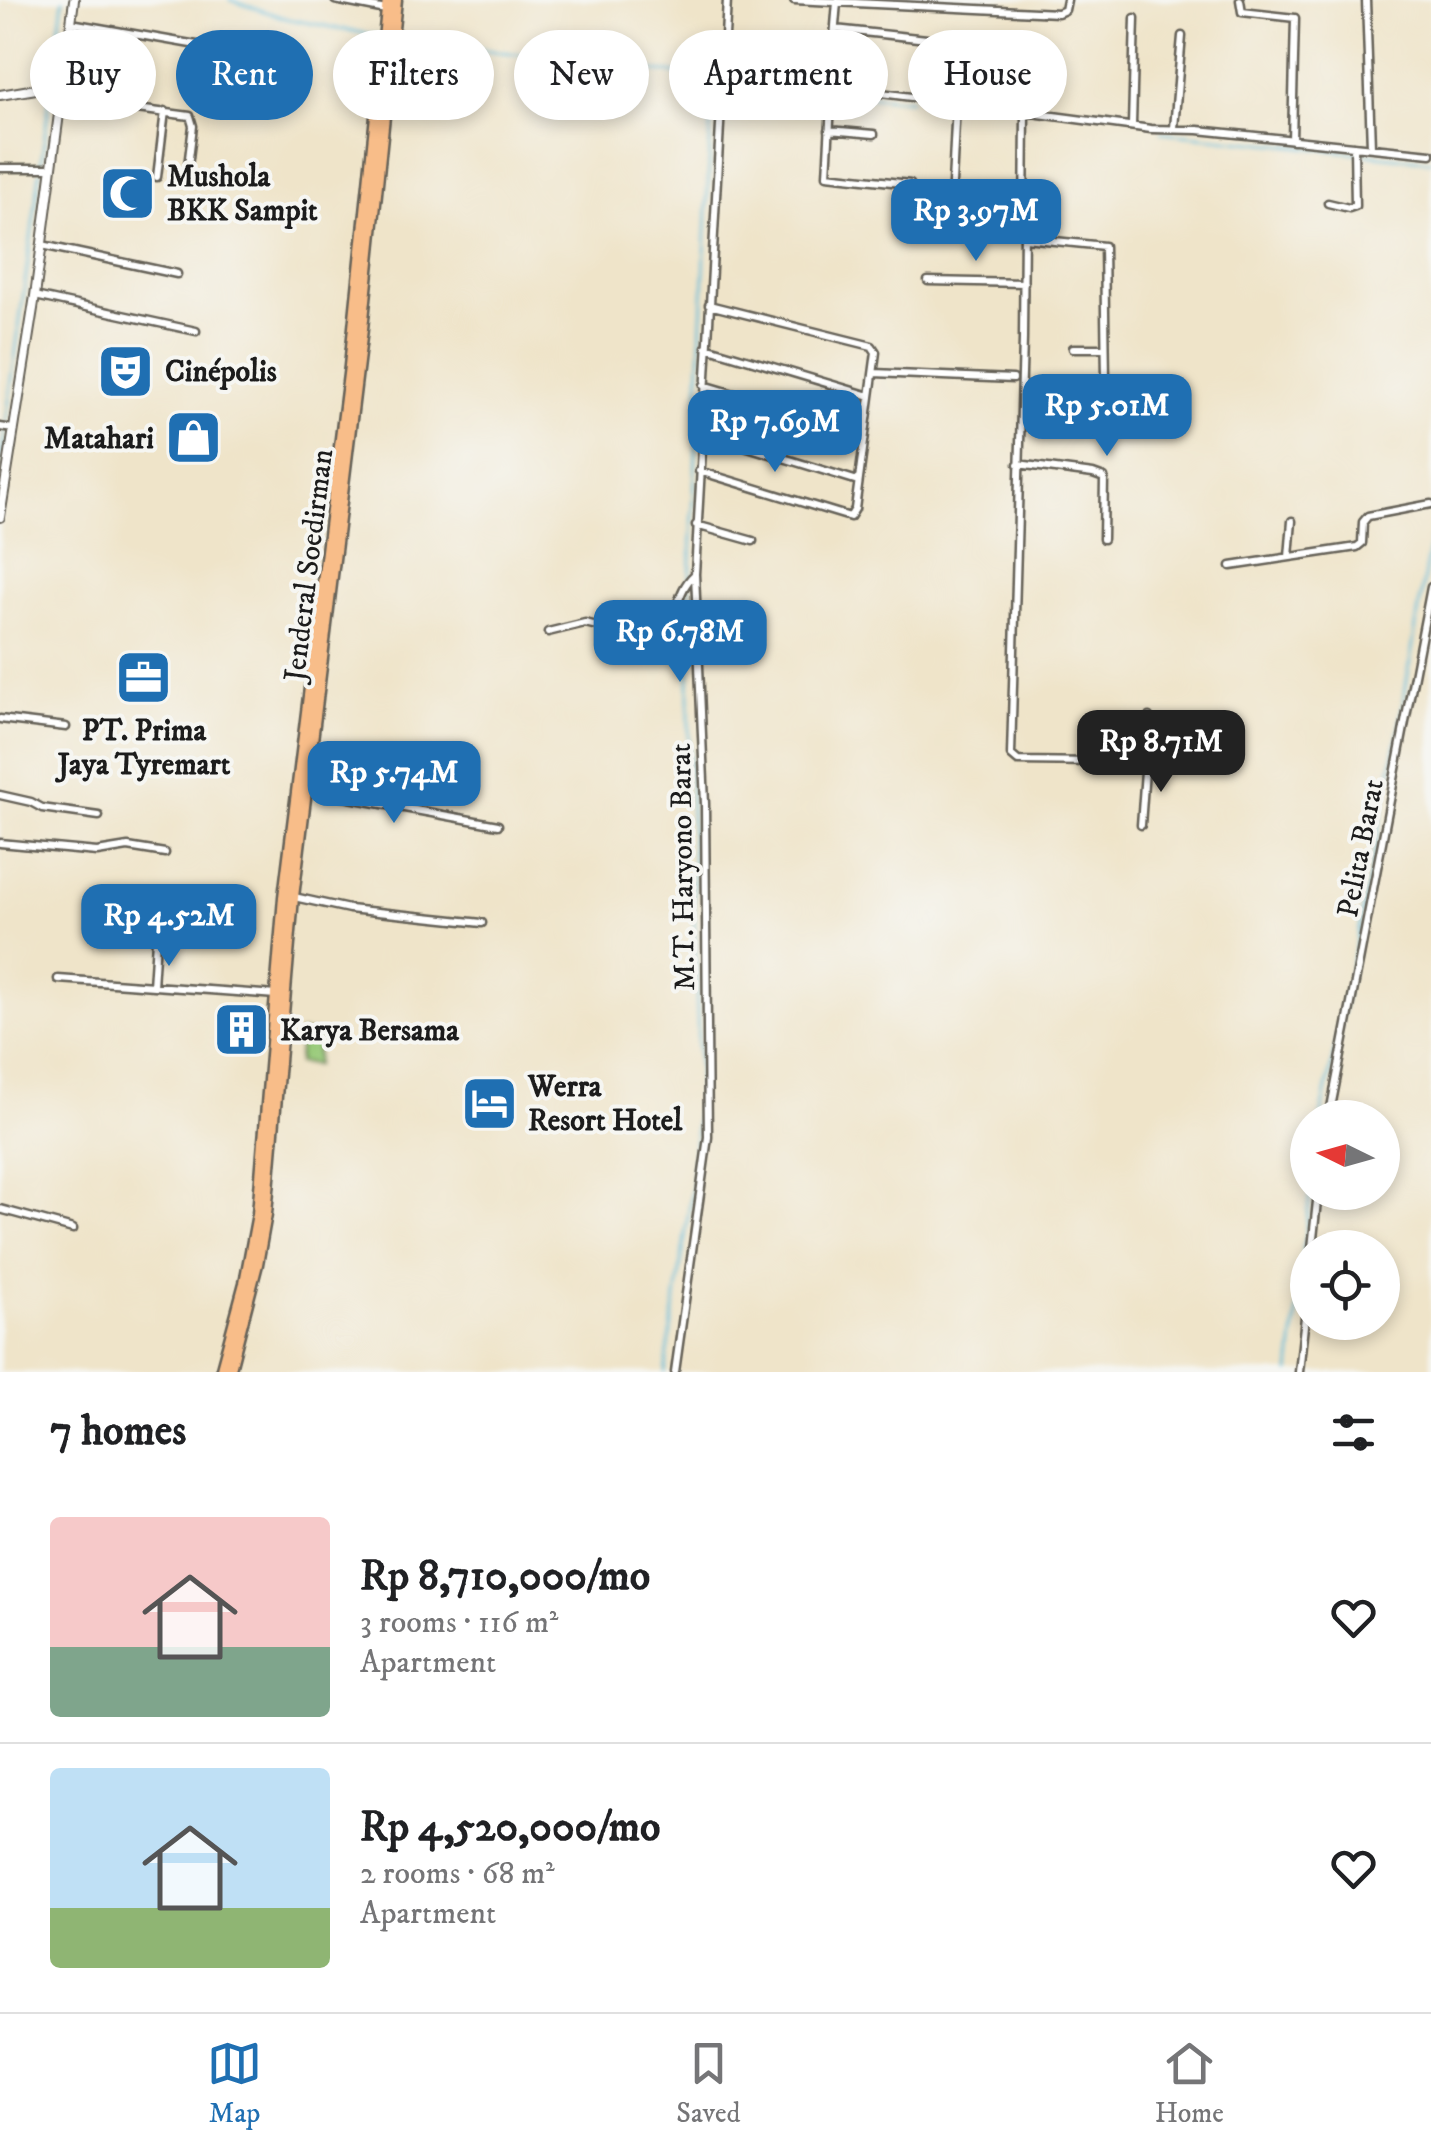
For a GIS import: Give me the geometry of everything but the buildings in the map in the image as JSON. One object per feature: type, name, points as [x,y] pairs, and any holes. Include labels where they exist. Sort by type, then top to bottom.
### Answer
[{"type":"highway","name":"Jenderal Soedirman","points":[[225,1372],[263,1236],[274,1146],[302,789],[396,0]]},
{"type":"highway","name":"Jenderal Soedirman","points":[[377,147],[388,5]]},
{"type":"highway","name":"Jenderal Soedirman","points":[[225,1372],[255,1235],[266,1145],[284,897],[302,789]]},
{"type":"street","points":[[69,30],[74,0]]},
{"type":"street","points":[[334,0],[388,5]]},
{"type":"street","name":"M.T. Haryono Barat","points":[[726,30],[727,0]]},
{"type":"street","points":[[800,0],[1058,13],[1065,10],[1067,0]]},
{"type":"street","points":[[1240,0],[1242,12],[1296,18],[1292,140]]},
{"type":"street","points":[[1366,0],[1371,147]]},
{"type":"street","points":[[836,30],[837,2]]},
{"type":"street","points":[[1132,126],[1135,18]]},
{"type":"street","points":[[71,23],[176,41]]},
{"type":"street","points":[[1174,128],[1182,36]]},
{"type":"street","points":[[0,95],[30,90]]},
{"type":"street","points":[[156,110],[188,114],[193,120],[186,182]]},
{"type":"street","points":[[157,176],[165,111]]},
{"type":"street","points":[[1067,117],[1431,154]]},
{"type":"street","points":[[0,516],[6,428],[35,296],[42,245],[43,168],[55,120]]},
{"type":"street","name":"M.T. Haryono Barat","points":[[675,1372],[708,1137],[705,804],[695,574],[721,120]]},
{"type":"street","points":[[829,120],[828,175],[910,184]]},
{"type":"street","points":[[951,204],[955,120]]},
{"type":"street","points":[[1025,120],[1012,758],[1180,762],[1184,724]]},
{"type":"street","points":[[829,130],[874,134]]},
{"type":"street","points":[[1328,202],[1355,206],[1354,146]]},
{"type":"street","points":[[0,168],[43,168]]},
{"type":"street","points":[[1025,238],[1104,246],[1108,383],[1153,384]]},
{"type":"street","points":[[42,245],[177,274]]},
{"type":"street","points":[[928,280],[1024,283]]},
{"type":"street","points":[[35,296],[196,331]]},
{"type":"street","points":[[699,472],[844,517],[853,514],[876,352],[872,346],[709,305]]},
{"type":"street","points":[[706,347],[870,396]]},
{"type":"street","points":[[1073,348],[1105,348]]},
{"type":"street","points":[[874,373],[1013,379]]},
{"type":"street","points":[[704,385],[864,433]]},
{"type":"street","points":[[702,433],[858,482]]},
{"type":"street","points":[[1018,464],[1104,478],[1103,539]]},
{"type":"street","points":[[1231,566],[1359,546],[1366,517],[1431,504]]},
{"type":"street","points":[[1289,558],[1292,521]]},
{"type":"street","points":[[696,525],[753,541]]},
{"type":"street","points":[[548,632],[586,623],[660,638],[678,608],[682,586],[695,574]]},
{"type":"street","name":"Pelita Barat","points":[[1332,1100],[1431,587]]},
{"type":"street","points":[[1141,825],[1149,718]]},
{"type":"street","points":[[0,719],[66,727]]},
{"type":"street","points":[[302,789],[498,825]]},
{"type":"street","points":[[0,795],[42,808],[100,816]]},
{"type":"street","points":[[0,844],[97,852],[125,846],[165,853]]},
{"type":"street","points":[[293,897],[349,909],[482,923]]},
{"type":"street","points":[[130,921],[157,925],[153,986]]},
{"type":"street","points":[[58,979],[277,995]]},
{"type":"street","points":[[0,1209],[73,1228]]},
{"type":"street","points":[[1299,1372],[1302,1340]]},
{"type":"green space","points":[[300,1032],[318,1033],[316,1065],[298,1063]]},
{"type":"waterway","points":[[59,30],[63,0]]},
{"type":"waterway","points":[[230,0],[288,19],[347,30]]},
{"type":"waterway","points":[[494,51],[669,73]]},
{"type":"waterway","points":[[888,98],[908,100]]},
{"type":"waterway","points":[[41,164],[47,120]]},
{"type":"waterway","points":[[690,578],[711,120]]},
{"type":"waterway","points":[[1161,132],[1431,161]]},
{"type":"waterway","points":[[0,468],[40,172]]},
{"type":"waterway","points":[[1325,1100],[1398,734],[1431,536]]},
{"type":"waterway","points":[[665,1372],[692,1189],[699,1076],[689,744],[689,586]]},
{"type":"waterway","points":[[1290,1372],[1308,1210]]},
{"type":"place","name":"Mushola BKK Sampit","points":[[128,193]]},
{"type":"place","name":"Cinépolis","points":[[126,371]]},
{"type":"place","name":"Matahari","points":[[193,438]]},
{"type":"place","name":"PT. Prima Jaya Tyremart","points":[[144,678]]},
{"type":"place","name":"Karya Bersama","points":[[241,1030]]},
{"type":"place","name":"Werra Resort Hotel","points":[[489,1103]]}]
